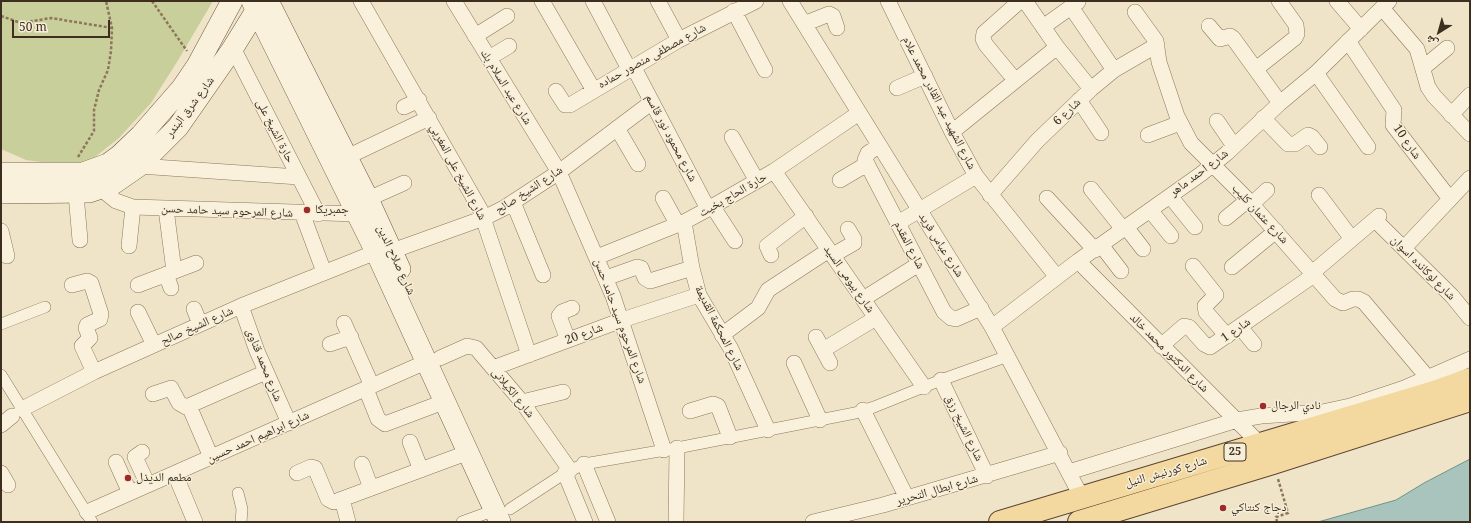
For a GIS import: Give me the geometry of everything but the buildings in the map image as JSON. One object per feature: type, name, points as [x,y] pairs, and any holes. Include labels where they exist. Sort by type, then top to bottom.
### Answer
[{"type":"main road","name":"شارع شرق البندر","points":[[1,173],[70,174],[96,170],[119,156],[162,113],[197,66],[232,1]]},
{"type":"main road","name":"شارع شرق البندر","points":[[1,193],[76,194],[102,189],[113,184],[138,166],[178,127],[233,48],[260,3]]},
{"type":"main road","name":"شارع صلاح الدين","points":[[260,3],[347,158],[363,207]]},
{"type":"main road","name":"شارع صلاح الدين","points":[[260,3],[363,207],[505,516]]},
{"type":"main road","name":"شارع صلاح الدين","points":[[434,360],[446,401],[469,452],[505,516]]},
{"type":"main road","name":"شارع كورنيش النيل","points":[[1000,522],[1081,496],[1260,444],[1470,379]]},
{"type":"main road","name":"شارع كورنيش النيل","points":[[1079,522],[1273,463],[1470,400]]},
{"type":"street","name":"شارع الشيخ على المغربي","points":[[361,1],[419,100],[484,218],[529,355]]},
{"type":"street","name":"شارع عبد السلام بك","points":[[454,1],[559,172]]},
{"type":"street","points":[[542,1],[593,89]]},
{"type":"street","name":"شارع محمود نور قاسم","points":[[593,1],[652,102],[710,208],[735,241]]},
{"type":"street","points":[[658,1],[679,40]]},
{"type":"street","name":"شارع مصطفى منصور حماده","points":[[556,91],[564,103],[568,105],[679,40],[729,8],[756,1]]},
{"type":"street","name":"شارع عباس فريد","points":[[790,1],[981,308],[1060,453],[1081,496]]},
{"type":"street","name":"شارع الشهيد عبد القادر محمد علام","points":[[888,1],[952,132],[976,176],[1057,277]]},
{"type":"street","points":[[1015,80],[983,39],[984,33],[988,28],[1020,1]]},
{"type":"street","points":[[1025,1],[1057,46],[1091,89]]},
{"type":"street","points":[[1256,69],[1295,38],[1297,34],[1296,25],[1279,1]]},
{"type":"street","points":[[1337,1],[1361,29]]},
{"type":"street","points":[[1043,27],[1075,4],[1114,70]]},
{"type":"street","points":[[1385,4],[1420,55],[1428,87],[1434,96],[1470,134]]},
{"type":"street","name":"شارع احمد ماهر","points":[[992,327],[1078,261],[1212,165],[1263,118],[1316,73],[1385,4]]},
{"type":"street","points":[[729,8],[765,70]]},
{"type":"street","name":"شارع عثمان كليب","points":[[1135,12],[1154,37],[1157,45],[1159,62],[1180,123],[1191,143],[1276,230],[1338,302],[1343,303],[1353,299],[1358,299],[1364,302],[1428,378]]},
{"type":"street","points":[[804,24],[829,14],[833,16],[837,28]]},
{"type":"street","points":[[475,36],[507,16]]},
{"type":"street","points":[[1209,26],[1220,39],[1232,37],[1280,103]]},
{"type":"street","name":"شارع 10","points":[[1348,41],[1394,110],[1393,125],[1450,199]]},
{"type":"street","name":"شارع 6","points":[[990,195],[1037,141],[1091,89],[1114,70],[1157,45]]},
{"type":"street","points":[[488,58],[509,46]]},
{"type":"street","points":[[952,132],[1057,46]]},
{"type":"street","name":"حارة الشيخ على","points":[[233,48],[318,214]]},
{"type":"street","points":[[1423,68],[1447,48]]},
{"type":"street","points":[[1316,73],[1368,147]]},
{"type":"street","points":[[897,88],[924,76]]},
{"type":"street","points":[[1451,115],[1470,95]]},
{"type":"street","points":[[404,107],[419,100]]},
{"type":"street","points":[[1079,100],[1101,133]]},
{"type":"street","name":"شارع الشيخ صالح","points":[[12,417],[94,372],[241,306],[324,272],[484,218],[513,202],[559,172],[652,102]]},
{"type":"street","name":"حارة الحاج بخيت","points":[[597,257],[681,224],[774,171],[859,113]]},
{"type":"street","points":[[347,158],[429,118]]},
{"type":"street","points":[[1263,118],[1288,144],[1295,144],[1308,135],[1320,147]]},
{"type":"street","points":[[1217,121],[1234,146]]},
{"type":"street","points":[[1148,134],[1180,123]]},
{"type":"street","points":[[617,128],[638,164]]},
{"type":"street","points":[[732,137],[757,181]]},
{"type":"street","points":[[840,180],[867,164],[866,156],[879,146]]},
{"type":"street","name":"شارع المقدم","points":[[867,164],[947,316],[956,319],[981,308]]},
{"type":"street","points":[[138,166],[299,177]]},
{"type":"street","name":"شارع بيومى السيد","points":[[774,171],[924,387]]},
{"type":"street","name":"شارع المرحوم سيد حامد حسن","points":[[559,172],[606,278],[671,449]]},
{"type":"street","points":[[898,223],[976,176]]},
{"type":"street","points":[[1404,248],[1470,178]]},
{"type":"street","points":[[363,207],[404,183]]},
{"type":"street","name":"شارع المرحوم سيد حامد حسن","points":[[102,189],[116,201],[133,207],[318,214],[363,207]]},
{"type":"street","points":[[1091,189],[1143,249]]},
{"type":"street","points":[[1226,218],[1267,190]]},
{"type":"street","points":[[76,194],[80,240]]},
{"type":"street","points":[[1319,195],[1352,240]]},
{"type":"street","points":[[1170,196],[1195,227]]},
{"type":"street","name":"شارع المحكمة القديمة","points":[[663,198],[681,224],[699,295],[730,349],[768,430]]},
{"type":"street","points":[[1047,198],[1121,271]]},
{"type":"street","points":[[513,202],[543,275]]},
{"type":"street","points":[[129,246],[133,207]]},
{"type":"street","points":[[166,208],[170,278]]},
{"type":"street","points":[[1150,210],[1171,236]]},
{"type":"street","points":[[302,213],[324,272]]},
{"type":"street","points":[[771,255],[767,246],[806,216]]},
{"type":"street","name":"شارع 1","points":[[1161,346],[1184,326],[1189,328],[1207,346],[1214,345],[1313,274],[1377,218]]},
{"type":"street","name":"شارع لوكانده اسوان","points":[[1377,218],[1404,248],[1452,296],[1470,318]]},
{"type":"street","points":[[722,335],[758,308],[768,290],[831,253],[854,242],[854,239],[848,229]]},
{"type":"street","points":[[1232,267],[1276,230]]},
{"type":"street","points":[[1,231],[7,256]]},
{"type":"street","name":"شارع الدكتور محمد خالد","points":[[1078,261],[1260,444]]},
{"type":"street","points":[[138,285],[170,278],[196,263]]},
{"type":"street","points":[[863,299],[919,264]]},
{"type":"street","points":[[606,278],[637,266],[642,268],[645,278],[650,282],[692,268]]},
{"type":"street","points":[[1194,266],[1216,295],[1205,306],[1206,312],[1227,336]]},
{"type":"street","points":[[72,286],[87,281],[91,283],[101,314],[100,319],[87,325],[86,328],[90,338],[82,346],[94,372]]},
{"type":"street","name":"شارع 20","points":[[493,368],[622,320],[699,295]]},
{"type":"street","name":"شارع محمد قناوى","points":[[241,306],[266,372],[289,423]]},
{"type":"street","points":[[1,324],[45,307]]},
{"type":"street","points":[[568,340],[559,316],[562,312],[572,308]]},
{"type":"street","points":[[194,309],[200,324]]},
{"type":"street","points":[[138,312],[154,345]]},
{"type":"street","points":[[823,350],[876,318]]},
{"type":"street","points":[[344,323],[351,337],[369,387],[378,419],[385,424],[389,424],[446,401]]},
{"type":"street","points":[[1240,327],[1254,344]]},
{"type":"street","points":[[330,344],[351,337]]},
{"type":"street","name":"شارع الكيلانى","points":[[434,360],[472,346],[476,348],[522,402],[573,469],[585,522]]},
{"type":"street","points":[[462,522],[505,516],[573,469],[820,420],[863,410],[940,380],[1008,356]]},
{"type":"street","points":[[1069,472],[1237,420],[1261,416],[1322,412],[1350,406],[1378,398],[1470,359]]},
{"type":"street","name":"شارع ابراهيم احمد حسين","points":[[90,517],[130,493],[369,387],[434,360]]},
{"type":"street","points":[[794,362],[820,420]]},
{"type":"street","points":[[153,394],[171,388],[181,405],[189,406],[266,372]]},
{"type":"street","points":[[1,375],[12,417],[90,517]]},
{"type":"street","name":"شارع الشيخ رزق","points":[[940,380],[987,476]]},
{"type":"street","points":[[522,402],[564,392]]},
{"type":"street","points":[[690,411],[713,404],[718,406],[730,437]]},
{"type":"street","points":[[189,406],[211,457]]},
{"type":"street","points":[[863,410],[907,498]]},
{"type":"street","points":[[410,442],[421,470]]},
{"type":"street","points":[[671,449],[676,522]]},
{"type":"street","points":[[142,452],[135,457],[148,485]]},
{"type":"street","points":[[297,472],[314,467],[328,499],[334,502],[469,452]]},
{"type":"street","name":"شارع ابطال التحرير","points":[[813,522],[987,476],[1060,453]]},
{"type":"street","points":[[116,462],[130,493]]},
{"type":"street","points":[[362,464],[372,488]]},
{"type":"street","points":[[573,469],[608,522]]},
{"type":"street","points":[[175,474],[195,522]]},
{"type":"street","points":[[238,494],[242,510],[240,522]]},
{"type":"street","points":[[342,499],[348,522]]},
{"type":"path","points":[[70,174],[94,131],[94,110],[99,90],[108,70],[112,51],[112,28],[106,1]]},
{"type":"path","points":[[152,1],[197,66]]},
{"type":"path","points":[[1,16],[20,23],[52,18],[112,28]]},
{"type":"path","points":[[1277,522],[1276,517],[1288,513],[1280,483]]},
{"type":"green space","points":[[1,1],[213,1],[151,103],[119,138],[90,161],[63,165],[26,160],[1,149]]},
{"type":"water","points":[[1470,459],[1470,522],[1318,522],[1396,500],[1424,483]]},
{"type":"place","name":"جمبريكا","points":[[307,210]]},
{"type":"place","name":"نادي الرجال","points":[[1263,406]]},
{"type":"place","name":"مطعم الديذل","points":[[128,478]]},
{"type":"place","name":"دجاج كنتاكي","points":[[1223,508]]}]
